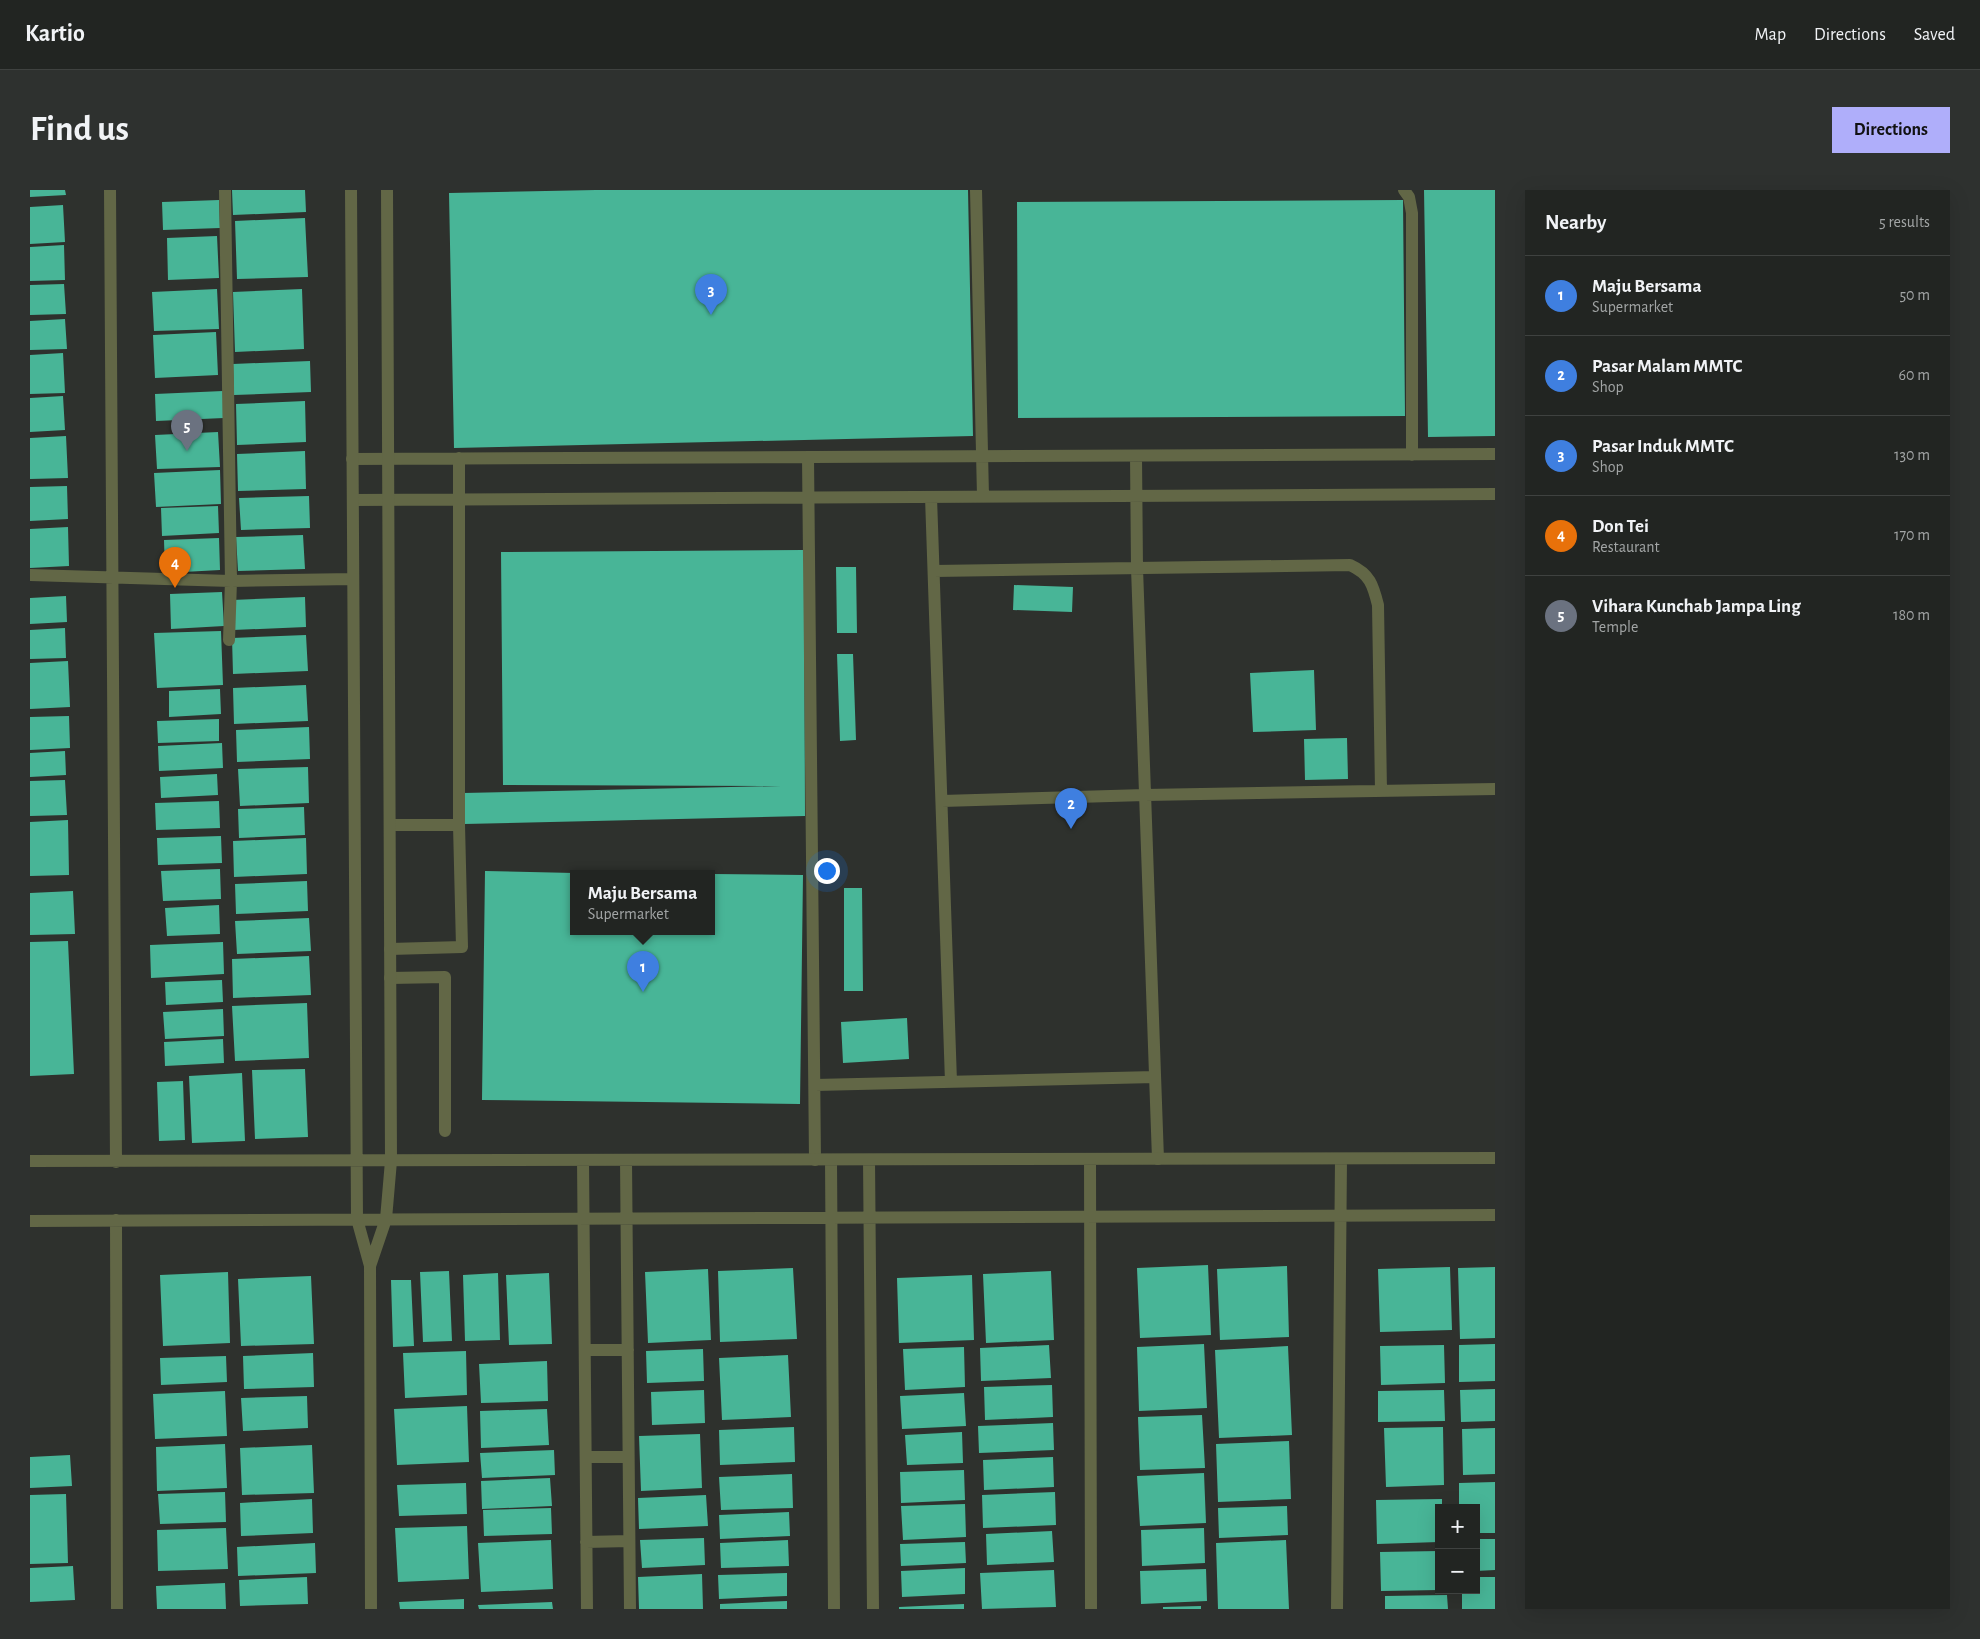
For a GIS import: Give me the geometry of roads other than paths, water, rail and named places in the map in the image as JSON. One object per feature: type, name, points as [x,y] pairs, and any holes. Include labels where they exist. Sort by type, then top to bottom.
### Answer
[{"type":"street","points":[[110,190],[116,1162]]},
{"type":"street","points":[[225,190],[231,581],[229,640]]},
{"type":"street","points":[[351,190],[357,1219],[370,1266],[370,1609]]},
{"type":"street","points":[[370,1266],[386,1219],[391,1161],[387,190]]},
{"type":"street","points":[[976,190],[982,496]]},
{"type":"street","points":[[1404,190],[1409,198],[1412,213],[1412,455]]},
{"type":"street","points":[[352,459],[1495,454]]},
{"type":"street","points":[[1136,456],[1137,568],[1158,1159]]},
{"type":"street","points":[[808,457],[815,1160]]},
{"type":"street","points":[[390,948],[462,947],[459,825],[459,458]]},
{"type":"street","points":[[352,500],[1495,494]]},
{"type":"street","points":[[931,497],[951,1082]]},
{"type":"street","points":[[934,571],[1350,565],[1361,570],[1372,583],[1378,605],[1382,790]]},
{"type":"street","points":[[30,575],[231,581],[353,579]]},
{"type":"street","points":[[942,801],[1495,788]]},
{"type":"street","points":[[390,825],[459,825]]},
{"type":"street","points":[[390,978],[444,977],[446,1131]]},
{"type":"street","points":[[815,1085],[1155,1077]]},
{"type":"street","points":[[30,1162],[1495,1158]]},
{"type":"street","points":[[1337,1609],[1339,1215],[1341,1159]]},
{"type":"street","points":[[583,1160],[586,1609]]},
{"type":"street","points":[[626,1160],[630,1609]]},
{"type":"street","points":[[832,1160],[834,1609]]},
{"type":"street","points":[[870,1160],[873,1609]]},
{"type":"street","points":[[1090,1160],[1091,1609]]},
{"type":"street","points":[[30,1221],[1495,1215]]},
{"type":"street","points":[[116,1220],[117,1609]]},
{"type":"street","points":[[585,1350],[628,1350]]},
{"type":"street","points":[[586,1457],[628,1457]]},
{"type":"street","points":[[586,1542],[629,1542]]},
{"type":"place","name":"Pasar Induk MMTC","points":[[711,315]]},
{"type":"place","name":"Vihara Kunchab Jampa Ling","points":[[187,451]]},
{"type":"place","name":"Don Tei","points":[[175,588]]},
{"type":"place","name":"Pasar Malam MMTC","points":[[1071,829]]},
{"type":"place","name":"Maju Bersama","points":[[643,992]]}]
